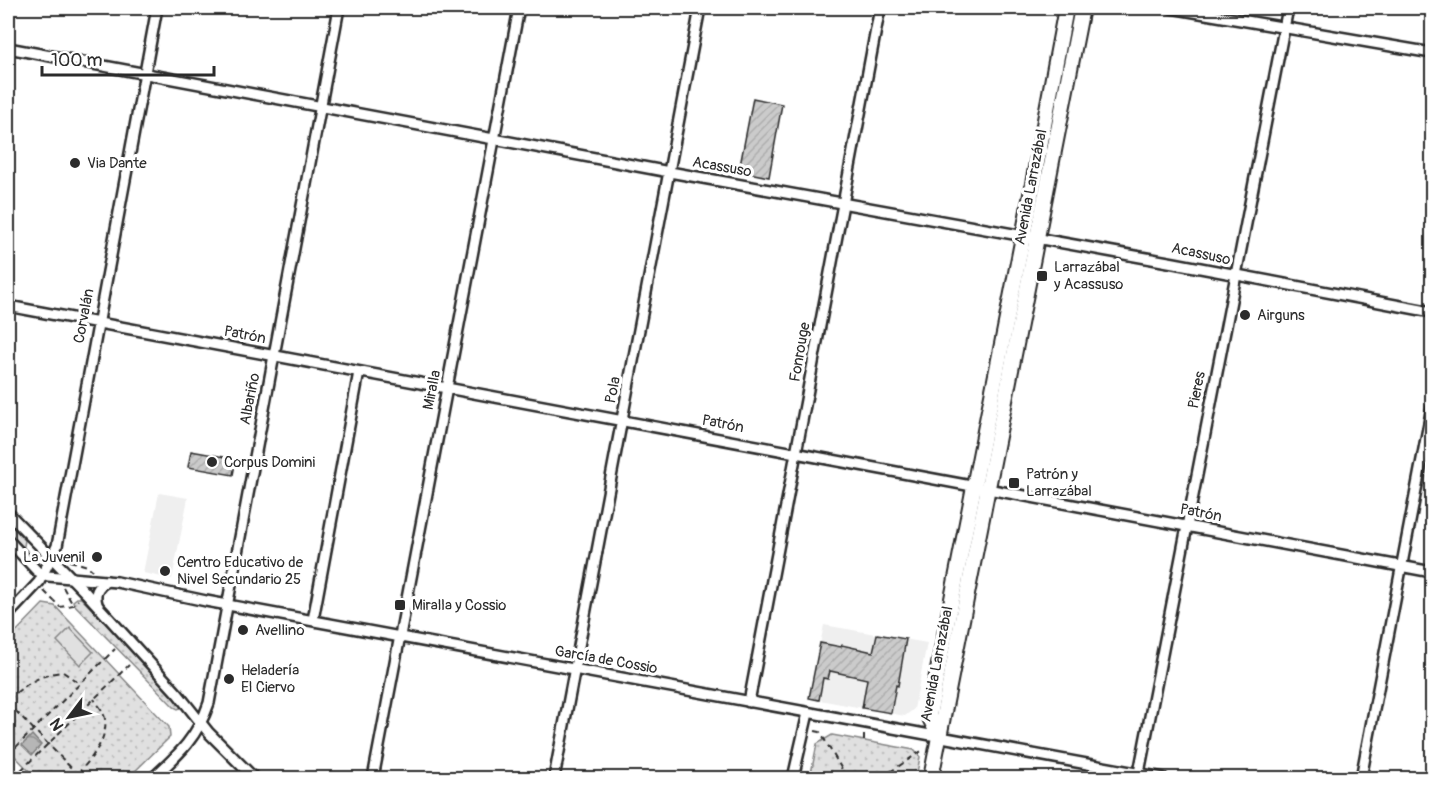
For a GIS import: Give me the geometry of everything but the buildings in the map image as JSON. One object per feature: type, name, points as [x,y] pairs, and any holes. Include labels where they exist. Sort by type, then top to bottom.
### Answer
[{"type":"street","name":"Corvalán","points":[[8,615],[34,589],[44,575],[57,542],[157,8]]},
{"type":"street","name":"Albariño","points":[[153,778],[185,748],[201,723],[208,703],[339,8]]},
{"type":"street","name":"Miralla","points":[[373,778],[519,8]]},
{"type":"street","name":"Pola","points":[[554,778],[700,8]]},
{"type":"street","name":"Fonrouge","points":[[748,702],[880,8]]},
{"type":"street","name":"Avenida Larrazábal","points":[[939,737],[989,489],[1066,8]]},
{"type":"street","name":"Avenida Larrazábal","points":[[939,737],[929,716],[974,486],[1082,8]]},
{"type":"street","points":[[1171,8],[1432,53]]},
{"type":"street","name":"Pieres","points":[[1138,776],[1288,8]]},
{"type":"street","name":"Acassuso","points":[[8,48],[1432,312]]},
{"type":"street","name":"Patrón","points":[[8,306],[1432,572]]},
{"type":"street","points":[[313,620],[359,372]]},
{"type":"street","points":[[1360,778],[1432,407]]},
{"type":"street","points":[[8,513],[97,604],[201,723],[254,778]]},
{"type":"street","points":[[8,540],[44,575]]},
{"type":"street","points":[[35,542],[57,542]]},
{"type":"street","name":"García de Cossio","points":[[44,575],[107,581],[1138,776],[1163,778]]},
{"type":"street","points":[[97,604],[95,597],[97,590],[107,581]]},
{"type":"street","points":[[793,778],[808,713]]},
{"type":"street","points":[[931,778],[939,737]]},
{"type":"path","points":[[57,542],[70,561],[92,569],[92,580]]},
{"type":"path","points":[[58,577],[72,605]]},
{"type":"path","points":[[8,755],[115,649]]},
{"type":"path","points":[[13,778],[129,665]]},
{"type":"path","points":[[79,684],[63,672],[47,673],[23,686],[8,702],[81,778]]},
{"type":"path","points":[[77,774],[90,760],[104,737],[105,716],[93,699]]},
{"type":"path","points":[[804,728],[820,732],[847,778]]},
{"type":"path","points":[[881,778],[922,750],[936,752]]},
{"type":"shaded area","points":[[159,493],[188,498],[172,579],[143,573]]},
{"type":"shaded area","points":[[824,625],[927,643],[914,709],[905,716],[809,698]]},
{"type":"green space","points":[[1071,11],[1075,12],[1036,216],[1032,215]]},
{"type":"green space","points":[[8,522],[25,540],[24,546],[19,547],[8,535]]},
{"type":"green space","points":[[81,598],[180,700],[182,707],[178,709],[174,707],[74,604],[73,601]]},
{"type":"green space","points":[[43,604],[55,606],[169,727],[170,737],[128,778],[36,778],[8,749],[8,640]]},
{"type":"green space","points":[[70,628],[93,652],[80,665],[57,641]]},
{"type":"green space","points":[[832,735],[914,750],[920,757],[916,778],[810,778],[817,744]]},
{"type":"water","points":[[32,735],[41,745],[32,755],[22,745]]},
{"type":"place","name":"Via Dante","points":[[75,163]]},
{"type":"place","name":"Larrazábal y Acassuso","points":[[1042,276]]},
{"type":"place","name":"Airguns","points":[[1245,315]]},
{"type":"place","name":"Corpus Domini","points":[[212,462]]},
{"type":"place","name":"Patrón y Larrazábal","points":[[1014,483]]},
{"type":"place","name":"La Juvenil","points":[[97,557]]},
{"type":"place","name":"Centro Educativo de Nivel Secundario 25","points":[[165,571]]},
{"type":"place","name":"Miralla y Cossio","points":[[400,605]]},
{"type":"place","name":"Avellino","points":[[243,630]]},
{"type":"place","name":"Heladería El Ciervo","points":[[229,679]]}]
